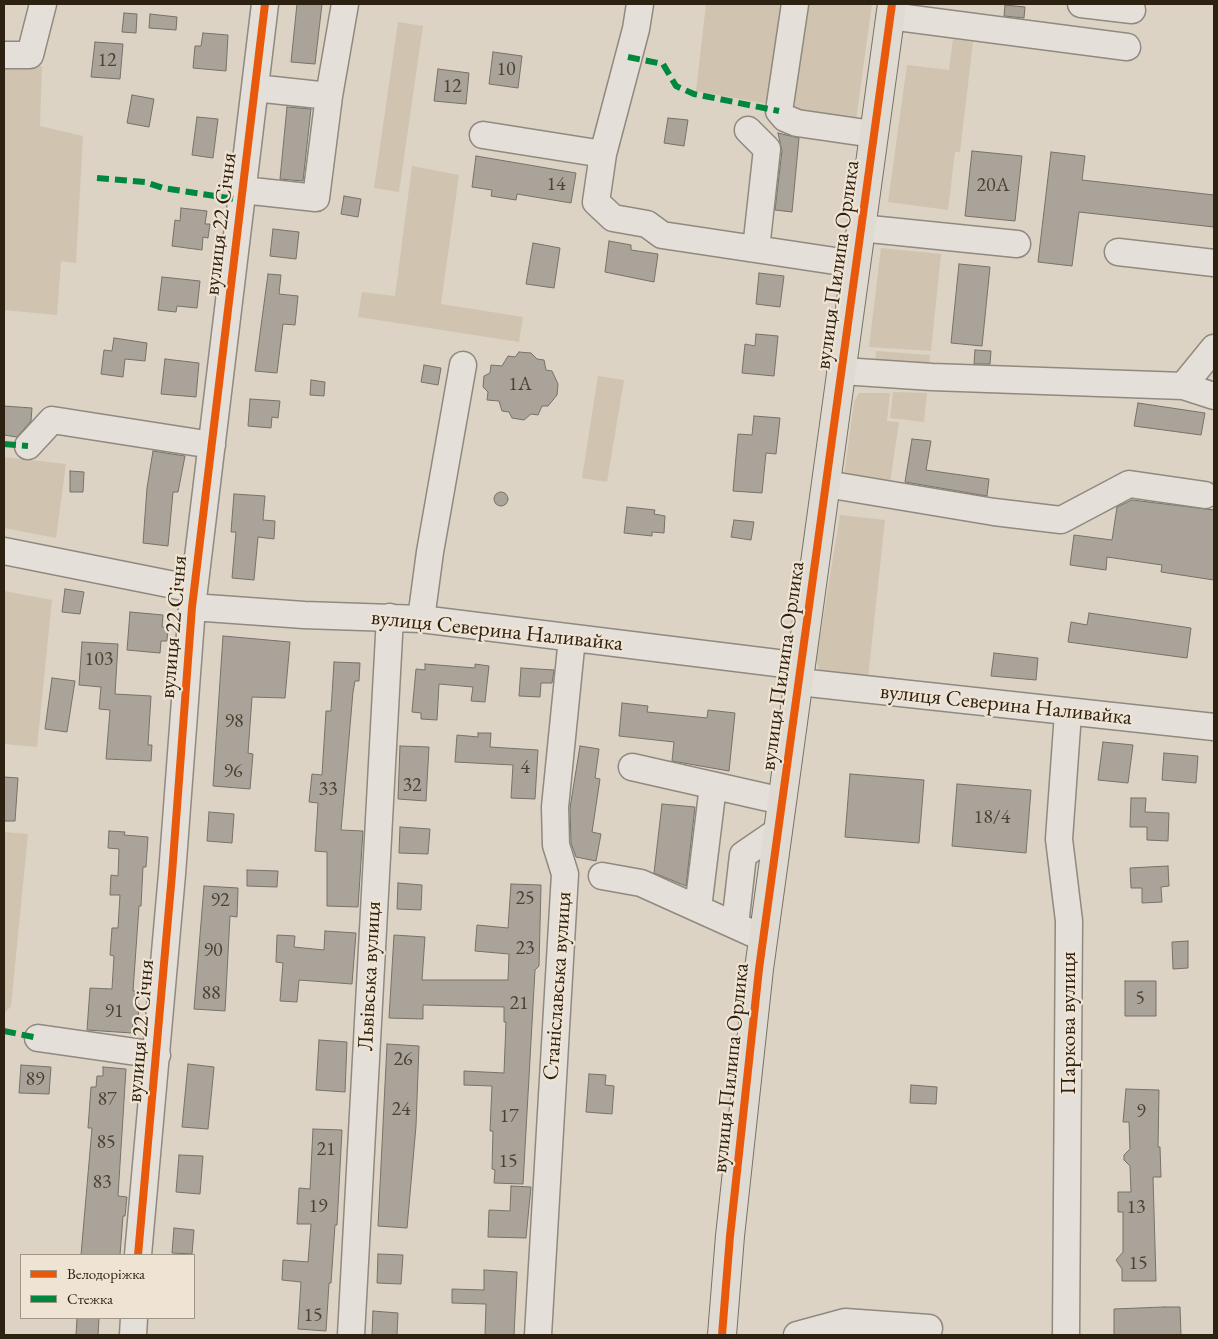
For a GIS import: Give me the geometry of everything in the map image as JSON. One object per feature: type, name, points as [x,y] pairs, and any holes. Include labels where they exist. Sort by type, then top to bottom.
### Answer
[{"type":"main road","name":"вулиця Пилипа Орлика","points":[[722,1335],[732,1216],[763,938],[891,10]]},
{"type":"street","points":[[4,55],[30,55],[43,4]]},
{"type":"street","name":"вулиця 22 Січня","points":[[138,1254],[157,1055],[193,598],[265,4]]},
{"type":"street","points":[[243,190],[316,198],[329,96],[346,4]]},
{"type":"street","points":[[640,4],[636,29],[603,154],[596,202],[613,218],[647,224],[662,235],[856,264]]},
{"type":"street","points":[[795,4],[779,112],[785,118],[797,123],[873,134]]},
{"type":"street","points":[[1081,4],[1132,10]]},
{"type":"street","points":[[891,10],[1127,47]]},
{"type":"street","points":[[255,88],[329,96]]},
{"type":"street","points":[[748,130],[767,149],[756,249]]},
{"type":"street","points":[[483,135],[603,154]]},
{"type":"street","points":[[860,228],[1017,244]]},
{"type":"street","points":[[1118,252],[1214,263]]},
{"type":"street","points":[[1182,386],[1214,348]]},
{"type":"street","points":[[421,619],[430,552],[463,365]]},
{"type":"street","points":[[842,371],[932,377],[1182,386],[1214,396]]},
{"type":"street","points":[[28,446],[52,420],[212,445]]},
{"type":"street","points":[[826,484],[994,512],[1061,520],[1129,484],[1206,495]]},
{"type":"street","name":"вулиця Северина Наливайка","points":[[4,551],[193,598],[304,615],[421,619],[572,638],[800,674],[1068,713],[1214,727]]},
{"type":"street","name":"Львівська вулиця","points":[[351,1335],[390,617]]},
{"type":"street","name":"Станіславська вулиця","points":[[538,1335],[565,874],[556,845],[555,807],[572,638]]},
{"type":"street","name":"Паркова вулиця","points":[[1066,1335],[1069,921],[1059,839],[1068,713]]},
{"type":"street","points":[[632,768],[782,801]]},
{"type":"street","points":[[698,908],[713,786]]},
{"type":"street","points":[[735,925],[743,855],[778,831]]},
{"type":"street","points":[[602,876],[641,883],[763,938]]},
{"type":"street","points":[[38,1038],[157,1055]]},
{"type":"street","points":[[133,1335],[134,1319]]},
{"type":"street","points":[[797,1335],[845,1322],[929,1328]]},
{"type":"shaded area","points":[[706,4],[872,4],[856,120],[696,91]]},
{"type":"shaded area","points":[[398,22],[423,26],[399,192],[374,188]]},
{"type":"shaded area","points":[[953,39],[973,42],[960,152],[955,152],[948,210],[888,202],[907,65],[949,70]]},
{"type":"shaded area","points":[[42,66],[40,126],[83,136],[76,263],[61,261],[57,315],[4,310],[4,67]]},
{"type":"shaded area","points":[[412,166],[459,175],[441,304],[523,317],[519,342],[358,317],[362,292],[395,296]]},
{"type":"shaded area","points":[[881,248],[941,254],[931,351],[869,347]]},
{"type":"shaded area","points":[[876,351],[930,355],[929,367],[875,363]]},
{"type":"shaded area","points":[[598,376],[624,380],[607,482],[582,478]]},
{"type":"shaded area","points":[[893,392],[927,393],[924,422],[890,418]]},
{"type":"shaded area","points":[[859,393],[890,393],[887,421],[899,422],[890,483],[844,476],[854,402]]},
{"type":"shaded area","points":[[4,457],[66,464],[56,538],[4,528]]},
{"type":"shaded area","points":[[840,515],[885,520],[868,678],[820,671],[816,661]]},
{"type":"shaded area","points":[[4,591],[52,600],[37,747],[4,744]]},
{"type":"shaded area","points":[[4,832],[28,834],[11,1006],[4,1014]]},
{"type":"building","points":[[297,4],[322,4],[315,64],[291,62]]},
{"type":"building","points":[[1005,5],[1025,7],[1024,18],[1004,16]]},
{"type":"building","points":[[124,13],[137,14],[136,33],[122,32]]},
{"type":"building","points":[[150,14],[177,17],[176,30],[149,28]]},
{"type":"building","points":[[203,33],[228,35],[226,71],[193,68],[195,46],[201,46]]},
{"type":"building","points":[[95,42],[123,44],[120,79],[91,77]]},
{"type":"building","points":[[493,52],[522,56],[518,88],[489,84]]},
{"type":"building","points":[[438,69],[469,73],[466,104],[434,101]]},
{"type":"building","points":[[132,95],[154,99],[149,127],[127,123]]},
{"type":"building","points":[[287,107],[311,109],[303,181],[280,179]]},
{"type":"building","points":[[197,117],[218,119],[213,158],[192,155]]},
{"type":"building","points":[[668,118],[688,120],[684,146],[664,143]]},
{"type":"building","points":[[778,133],[799,138],[792,212],[775,210],[782,151]]},
{"type":"building","points":[[972,151],[1022,156],[1015,221],[965,216]]},
{"type":"building","points":[[1051,152],[1085,156],[1082,180],[1214,195],[1214,227],[1079,212],[1072,266],[1038,262]]},
{"type":"building","points":[[476,156],[576,173],[571,203],[517,194],[516,200],[491,196],[492,190],[472,187]]},
{"type":"building","points":[[344,196],[361,199],[358,217],[341,214]]},
{"type":"building","points":[[181,208],[207,211],[205,224],[210,224],[208,238],[203,237],[202,250],[172,246],[175,220],[180,221]]},
{"type":"building","points":[[273,229],[299,232],[296,259],[270,256]]},
{"type":"building","points":[[609,241],[631,245],[631,250],[658,254],[654,282],[605,272]]},
{"type":"building","points":[[533,243],[560,248],[554,288],[526,284]]},
{"type":"building","points":[[959,264],[990,267],[982,346],[951,343]]},
{"type":"building","points":[[759,273],[784,276],[780,307],[756,304]]},
{"type":"building","points":[[268,274],[281,275],[279,294],[298,296],[295,325],[283,324],[277,373],[255,371]]},
{"type":"building","points":[[162,277],[200,281],[197,308],[177,306],[176,312],[158,310]]},
{"type":"building","points":[[756,334],[778,336],[774,376],[742,373],[745,344],[755,346]]},
{"type":"building","points":[[114,338],[147,343],[145,361],[125,359],[123,377],[101,374],[104,350],[112,351]]},
{"type":"building","points":[[975,350],[991,351],[990,364],[974,364]]},
{"type":"building","points":[[519,352],[531,353],[537,359],[544,360],[546,370],[552,371],[558,384],[557,395],[548,406],[542,406],[538,415],[531,414],[524,420],[512,418],[509,412],[502,411],[499,401],[487,400],[488,392],[483,387],[484,376],[490,373],[491,365],[502,366],[508,356],[515,357]]},
{"type":"building","points":[[165,359],[199,363],[196,397],[161,394]]},
{"type":"building","points":[[424,365],[441,368],[438,385],[421,382]]},
{"type":"building","points":[[311,380],[325,382],[324,396],[310,395]]},
{"type":"building","points":[[250,399],[280,401],[278,418],[272,417],[271,428],[248,426]]},
{"type":"building","points":[[1138,403],[1205,413],[1201,435],[1134,426]]},
{"type":"building","points":[[4,406],[32,408],[31,421],[17,437],[4,435]]},
{"type":"building","points":[[754,416],[780,418],[776,454],[766,453],[762,493],[733,491],[738,434],[752,435]]},
{"type":"building","points":[[912,439],[931,441],[926,470],[989,479],[987,496],[905,482]]},
{"type":"building","points":[[153,451],[185,456],[178,492],[173,492],[168,546],[143,543],[147,488]]},
{"type":"building","points":[[70,471],[84,472],[83,492],[70,492]]},
{"type":"building","points":[[498,492],[504,492],[508,499],[504,506],[498,506],[494,502],[494,496]]},
{"type":"building","points":[[234,494],[265,496],[263,520],[275,521],[274,539],[258,537],[254,580],[232,578],[236,532],[231,532]]},
{"type":"building","points":[[1132,500],[1214,510],[1214,580],[1161,572],[1162,565],[1107,557],[1106,570],[1070,565],[1074,535],[1112,540],[1117,507]]},
{"type":"building","points":[[627,507],[655,510],[654,514],[665,516],[664,533],[652,532],[652,536],[624,533]]},
{"type":"building","points":[[734,520],[754,522],[751,540],[731,537]]},
{"type":"building","points":[[65,589],[84,592],[80,614],[62,612]]},
{"type":"building","points":[[130,612],[163,615],[162,627],[168,627],[167,641],[161,641],[160,653],[127,650]]},
{"type":"building","points":[[1089,613],[1191,628],[1187,658],[1068,642],[1071,622],[1087,625]]},
{"type":"building","points":[[223,636],[290,642],[285,698],[252,697],[248,753],[253,754],[250,789],[213,786]]},
{"type":"building","points":[[82,642],[118,644],[115,694],[151,696],[148,745],[152,745],[151,761],[106,759],[110,710],[99,709],[101,687],[79,685]]},
{"type":"building","points":[[994,653],[1038,658],[1036,680],[991,676]]},
{"type":"building","points":[[334,662],[360,663],[359,681],[355,681],[353,692],[341,830],[363,831],[358,907],[327,906],[327,852],[315,851],[318,803],[309,802],[312,774],[322,775],[326,711],[331,711]]},
{"type":"building","points":[[425,664],[475,668],[475,664],[489,666],[485,702],[471,701],[473,687],[439,684],[437,720],[421,719],[421,713],[412,712],[416,669],[425,670]]},
{"type":"building","points":[[521,668],[554,670],[552,683],[541,683],[540,697],[519,696]]},
{"type":"building","points":[[52,678],[75,681],[67,732],[45,729]]},
{"type":"building","points":[[622,703],[648,706],[647,712],[707,718],[708,710],[735,713],[729,771],[672,761],[674,742],[619,736]]},
{"type":"building","points":[[478,733],[491,733],[490,747],[538,750],[535,799],[511,798],[513,765],[455,762],[457,735],[478,737]]},
{"type":"building","points":[[1103,742],[1133,745],[1128,783],[1098,780]]},
{"type":"building","points":[[400,746],[429,747],[426,801],[398,799]]},
{"type":"building","points":[[580,746],[599,749],[595,778],[600,779],[592,832],[601,834],[596,861],[576,857],[571,843],[570,808]]},
{"type":"building","points":[[1164,753],[1198,756],[1196,783],[1162,780]]},
{"type":"building","points":[[850,774],[924,780],[919,843],[845,837]]},
{"type":"building","points":[[4,777],[18,778],[15,821],[4,821]]},
{"type":"building","points":[[957,784],[1031,790],[1026,853],[952,846]]},
{"type":"building","points":[[1131,798],[1146,798],[1145,812],[1169,813],[1168,841],[1147,840],[1147,827],[1130,827]]},
{"type":"building","points":[[662,804],[695,807],[686,886],[654,873]]},
{"type":"building","points":[[209,812],[234,814],[232,843],[207,841]]},
{"type":"building","points":[[400,827],[430,829],[428,854],[399,853]]},
{"type":"building","points":[[109,831],[125,832],[124,835],[148,837],[146,867],[143,867],[141,906],[139,906],[133,991],[135,991],[134,1004],[139,1004],[138,1022],[133,1021],[132,1033],[87,1030],[90,988],[112,989],[114,956],[110,955],[112,928],[118,928],[120,895],[110,895],[111,875],[118,876],[119,849],[108,848]]},
{"type":"building","points":[[1168,866],[1169,886],[1161,887],[1162,902],[1142,903],[1142,888],[1131,888],[1130,868]]},
{"type":"building","points":[[247,870],[278,871],[277,887],[247,886]]},
{"type":"building","points":[[398,883],[422,885],[421,910],[397,909]]},
{"type":"building","points":[[511,884],[541,885],[539,966],[535,970],[523,1184],[494,1183],[495,1170],[492,1169],[493,1131],[490,1131],[492,1086],[464,1085],[464,1071],[504,1073],[506,1022],[504,1022],[504,1007],[423,1005],[423,1019],[389,1018],[394,935],[425,937],[422,980],[508,980],[509,954],[475,951],[477,925],[508,928]]},
{"type":"building","points":[[204,886],[238,888],[237,917],[230,916],[225,1011],[194,1009]]},
{"type":"building","points":[[325,931],[356,933],[352,984],[299,980],[297,1002],[280,1001],[283,963],[276,962],[277,935],[295,936],[294,947],[324,950]]},
{"type":"building","points":[[1188,941],[1188,968],[1173,969],[1172,942]]},
{"type":"building","points":[[1125,981],[1156,981],[1156,1016],[1125,1016]]},
{"type":"building","points":[[319,1040],[347,1042],[345,1092],[316,1090]]},
{"type":"building","points":[[387,1044],[419,1046],[416,1126],[407,1228],[378,1226]]},
{"type":"building","points":[[188,1064],[214,1067],[208,1129],[182,1127]]},
{"type":"building","points":[[21,1065],[51,1067],[49,1094],[19,1093]]},
{"type":"building","points":[[103,1067],[126,1069],[118,1196],[127,1197],[125,1216],[123,1216],[120,1254],[81,1254],[92,1128],[88,1128],[91,1087],[96,1087],[97,1076],[103,1076]]},
{"type":"building","points":[[589,1074],[606,1075],[605,1085],[614,1086],[612,1114],[586,1112]]},
{"type":"building","points":[[911,1085],[937,1087],[936,1104],[910,1103]]},
{"type":"building","points":[[1126,1089],[1159,1090],[1158,1147],[1160,1147],[1161,1177],[1153,1177],[1156,1281],[1122,1281],[1122,1269],[1116,1260],[1123,1252],[1123,1212],[1118,1212],[1118,1192],[1131,1192],[1130,1166],[1124,1160],[1124,1155],[1130,1149],[1129,1122],[1123,1122]]},
{"type":"building","points":[[313,1129],[342,1130],[337,1225],[335,1225],[326,1331],[298,1329],[301,1282],[282,1280],[283,1260],[308,1262],[311,1224],[297,1224],[299,1188],[310,1189]]},
{"type":"building","points":[[179,1155],[203,1156],[200,1194],[176,1192]]},
{"type":"building","points":[[511,1186],[531,1187],[526,1238],[488,1237],[489,1210],[510,1211]]},
{"type":"building","points":[[174,1228],[194,1230],[192,1254],[172,1253]]},
{"type":"building","points":[[378,1254],[403,1255],[401,1284],[377,1283]]},
{"type":"building","points":[[484,1270],[517,1272],[514,1335],[485,1335],[486,1304],[452,1303],[452,1289],[484,1290]]},
{"type":"building","points":[[1180,1307],[1181,1335],[1114,1335],[1114,1309]]},
{"type":"building","points":[[373,1311],[398,1313],[397,1335],[372,1335]]},
{"type":"building","points":[[77,1319],[99,1319],[98,1335],[76,1335]]},
{"type":"marked path","points":[[628,57],[663,64],[676,86],[694,94],[779,111]]},
{"type":"marked path","points":[[97,178],[145,182],[163,188],[241,200]]},
{"type":"marked path","points":[[4,444],[28,446]]},
{"type":"marked path","points":[[4,1031],[38,1038]]},
{"type":"cycle path","points":[[138,1254],[172,874],[192,607],[265,4]]},
{"type":"cycle path","points":[[722,1335],[730,1236],[759,969],[892,4]]}]
